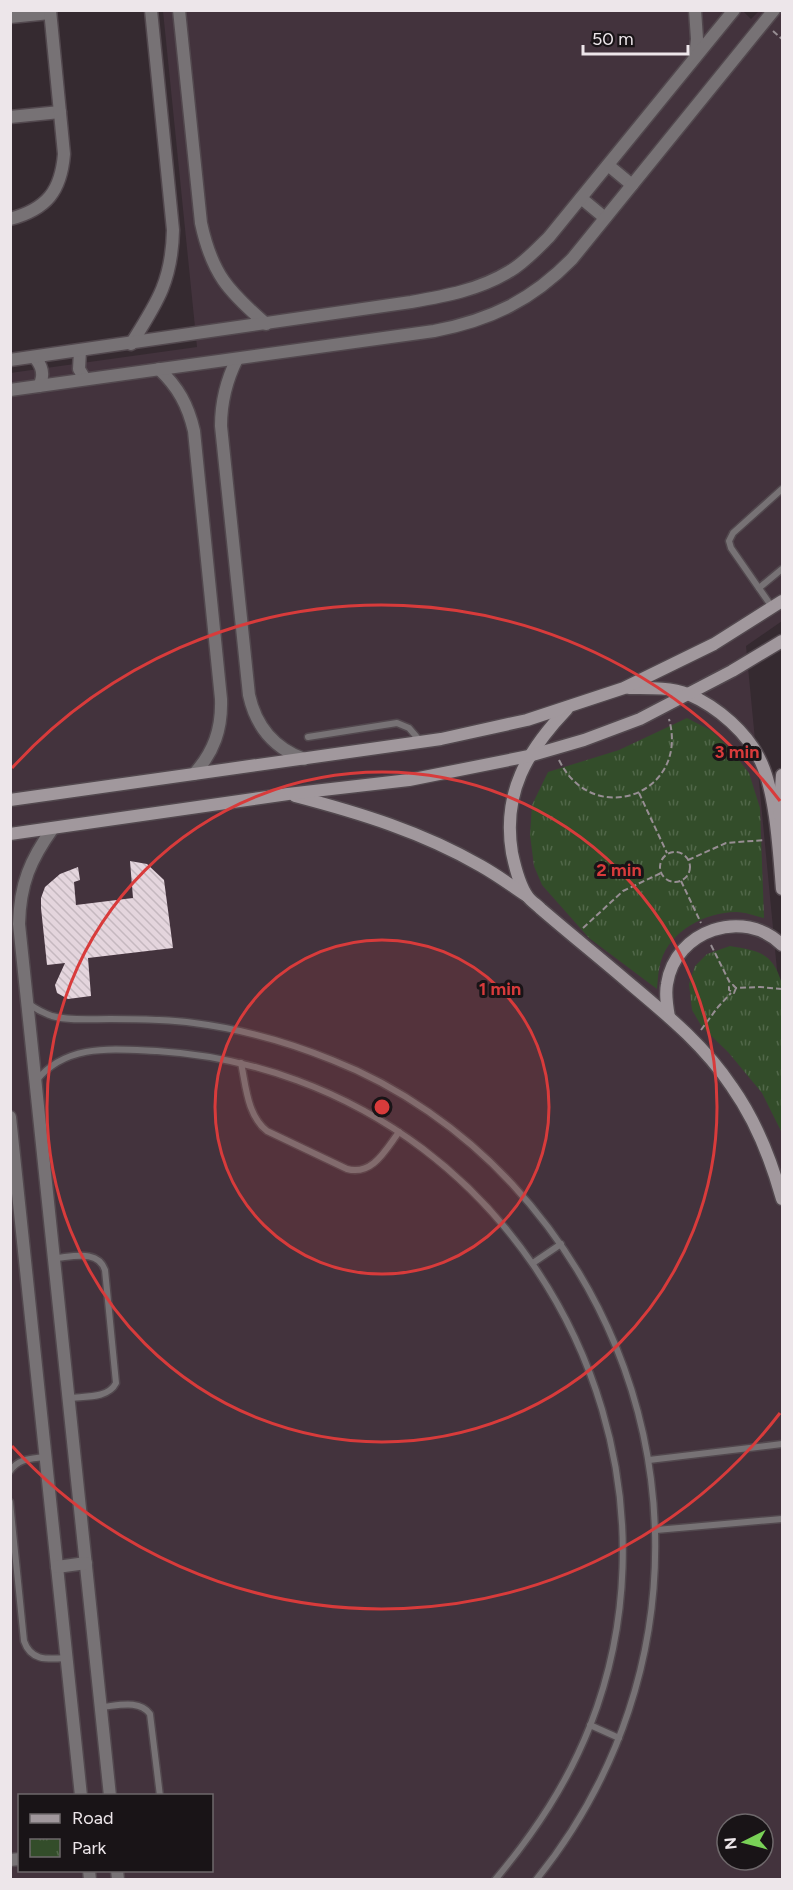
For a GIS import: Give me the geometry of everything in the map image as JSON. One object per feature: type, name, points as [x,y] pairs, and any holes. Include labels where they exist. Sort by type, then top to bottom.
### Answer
[{"type":"main road","points":[[10,800],[421,742],[484,730],[568,708],[624,688],[714,644],[778,604]]},
{"type":"main road","points":[[10,834],[288,794],[409,780],[529,756],[612,730],[667,705],[783,641]]},
{"type":"main road","points":[[624,688],[664,689],[688,694],[714,709],[735,726],[753,746],[768,781],[783,888]]},
{"type":"main road","points":[[527,896],[519,878],[510,837],[509,816],[513,795],[529,756],[551,726],[568,708]]},
{"type":"main road","points":[[777,839],[783,775]]},
{"type":"main road","points":[[288,794],[356,812],[417,834],[483,867],[527,896],[694,1040],[732,1087],[749,1114],[767,1152],[783,1199]]},
{"type":"main road","points":[[669,1017],[666,992],[671,968],[691,941],[705,932],[727,926],[750,927],[765,933],[783,945]]},
{"type":"street","points":[[131,344],[161,295],[172,253],[173,230],[151,10]]},
{"type":"street","points":[[179,10],[201,223],[206,247],[214,268],[226,286],[266,324]]},
{"type":"street","points":[[695,10],[697,39],[695,58]]},
{"type":"street","points":[[10,360],[411,302],[451,295],[486,284],[511,271],[549,237],[734,10]]},
{"type":"street","points":[[10,390],[435,331],[485,318],[524,300],[541,288],[572,259],[774,10]]},
{"type":"street","points":[[10,17],[50,12],[64,154],[62,172],[55,190],[44,204],[28,214],[10,219]]},
{"type":"street","points":[[10,117],[60,112]]},
{"type":"street","points":[[608,165],[632,185]]},
{"type":"street","points":[[581,198],[605,218]]},
{"type":"street","points":[[80,351],[79,369],[85,379]]},
{"type":"street","points":[[34,357],[42,370],[39,386]]},
{"type":"street","points":[[237,359],[224,391],[221,426],[249,695],[256,720],[272,740],[281,748],[304,759]]},
{"type":"street","points":[[159,369],[183,398],[194,431],[220,699],[221,720],[216,740],[211,753],[194,774]]},
{"type":"street","points":[[53,828],[30,863],[23,883],[19,924],[110,1794]]},
{"type":"street","points":[[10,1118],[81,1794]]},
{"type":"street","points":[[57,1567],[86,1563]]},
{"type":"lane","points":[[778,604],[759,588],[729,545],[730,536],[783,489]]},
{"type":"lane","points":[[759,588],[783,569]]},
{"type":"lane","points":[[308,737],[397,723],[409,728],[421,742]]},
{"type":"lane","points":[[27,1003],[51,1016],[65,1019],[164,1020],[193,1022],[232,1029],[289,1044],[335,1061],[379,1082],[421,1107],[461,1136],[497,1169],[531,1205],[561,1244],[586,1284],[608,1326],[639,1414],[649,1461],[656,1530],[654,1583],[648,1636],[636,1688],[619,1738],[601,1780],[578,1821],[536,1880]]},
{"type":"lane","points":[[35,1082],[43,1072],[63,1058],[86,1051],[138,1050],[190,1053],[241,1063],[296,1079],[339,1098],[399,1132],[449,1170],[494,1214],[533,1263],[561,1309],[585,1357],[602,1408],[615,1461],[621,1514],[622,1568],[617,1621],[606,1674],[590,1725],[562,1787],[525,1844],[495,1880]]},
{"type":"lane","points":[[241,1063],[250,1106],[261,1127],[347,1169],[355,1171],[369,1168],[399,1132]]},
{"type":"lane","points":[[533,1263],[561,1244]]},
{"type":"lane","points":[[54,1258],[90,1256],[99,1260],[105,1270],[116,1383],[114,1388],[106,1393],[68,1398]]},
{"type":"lane","points":[[649,1461],[783,1444]]},
{"type":"lane","points":[[10,1472],[16,1463],[22,1460],[46,1456]]},
{"type":"lane","points":[[10,1502],[26,1648],[42,1659],[67,1658]]},
{"type":"lane","points":[[656,1530],[783,1519]]},
{"type":"lane","points":[[100,1707],[136,1705],[142,1706],[150,1714],[159,1794]]},
{"type":"lane","points":[[590,1725],[619,1738]]},
{"type":"path","points":[[555,749],[572,779],[589,792],[609,798],[620,798],[639,793],[657,779],[669,761],[673,740],[667,705]]},
{"type":"path","points":[[639,793],[668,854]]},
{"type":"path","points":[[688,860],[726,843],[777,839]]},
{"type":"path","points":[[679,853],[688,860],[689,872],[681,881],[669,881],[661,873],[661,862],[668,854],[679,853]]},
{"type":"path","points":[[574,937],[623,891],[661,873]]},
{"type":"path","points":[[681,881],[731,986],[783,989]]},
{"type":"path","points":[[731,986],[728,988],[732,993]]},
{"type":"path","points":[[694,1040],[718,1007],[735,992],[736,988]]},
{"type":"shaded area","points":[[742,10],[751,19],[759,11],[782,11],[782,621],[746,646],[782,1022],[782,1879],[11,1879],[10,373],[197,347],[163,11]]},
{"type":"green space","points":[[687,718],[712,731],[733,752],[749,773],[760,808],[764,918],[739,912],[725,913],[713,915],[691,925],[672,941],[666,950],[660,964],[657,989],[589,938],[542,885],[534,866],[530,835],[532,805],[548,772],[619,750]]},
{"type":"green space","points":[[730,946],[764,955],[774,966],[782,984],[782,1133],[762,1093],[728,1052],[702,1027],[692,1010],[689,984],[695,966],[707,954]]},
{"type":"building","points":[[130,861],[147,864],[164,880],[173,948],[88,958],[91,996],[68,999],[57,993],[55,985],[65,963],[47,965],[41,908],[41,898],[45,887],[60,874],[78,867],[80,880],[74,882],[76,905],[133,898]]}]
